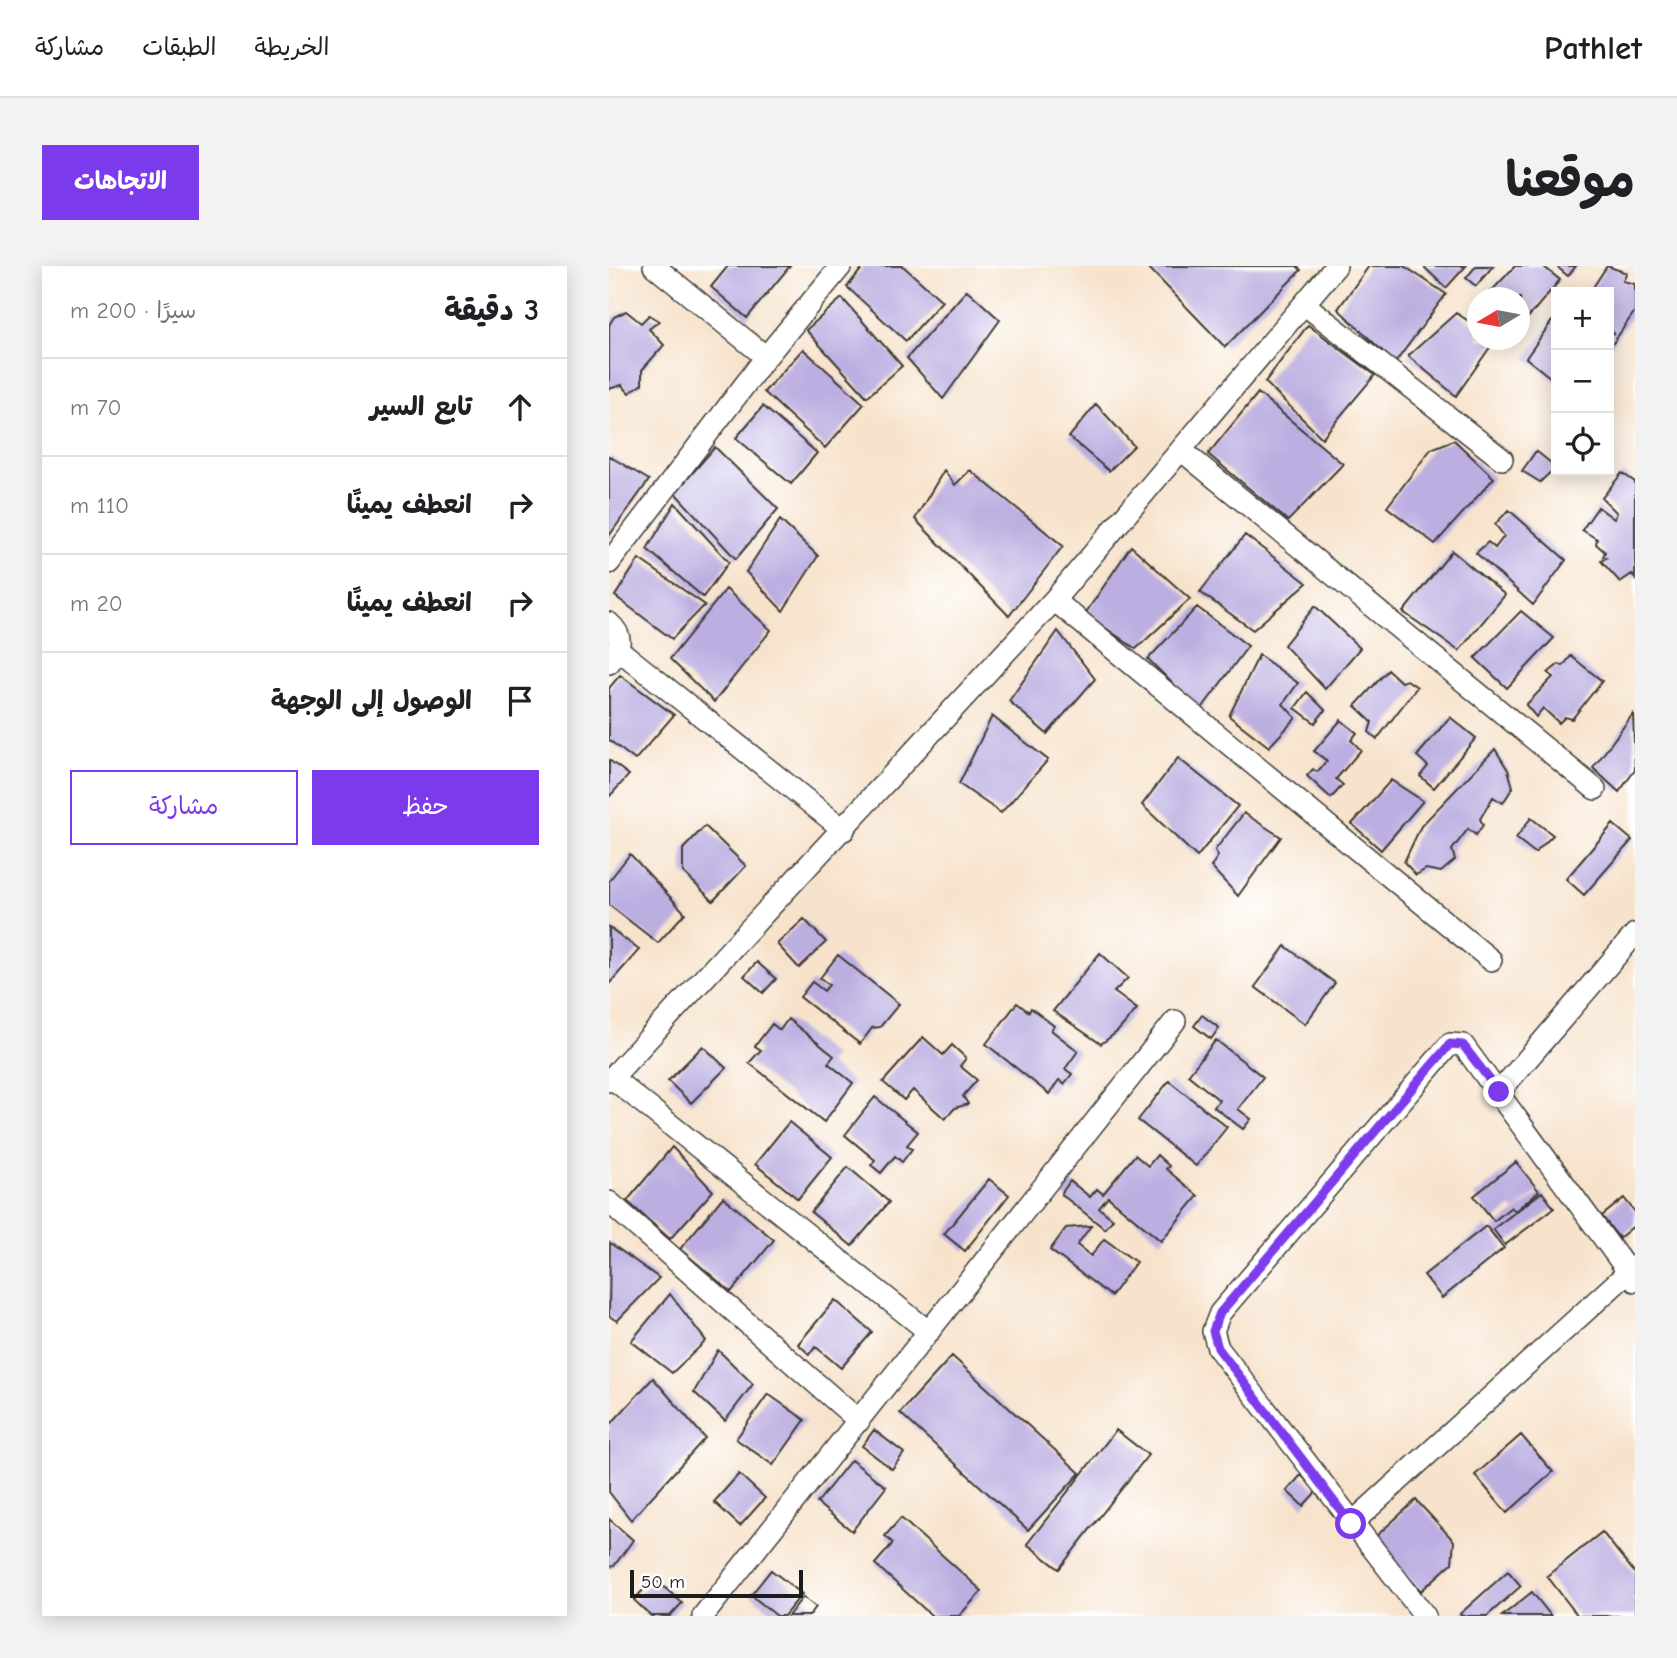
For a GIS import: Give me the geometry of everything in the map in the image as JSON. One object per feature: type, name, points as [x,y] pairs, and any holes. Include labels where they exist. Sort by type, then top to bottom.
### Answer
[{"type":"street","points":[[654,266],[766,357]]},
{"type":"street","points":[[609,563],[766,357],[841,266]]},
{"type":"street","points":[[929,1332],[610,1079],[1055,600],[1336,266]]},
{"type":"street","points":[[1304,304],[1502,459]]},
{"type":"street","points":[[1181,450],[1595,789]]},
{"type":"street","points":[[1055,600],[1491,960]]},
{"type":"street","points":[[609,624],[617,630],[614,657],[844,830]]},
{"type":"street","points":[[1499,1092],[1635,934]]},
{"type":"street","points":[[703,1616],[1175,1021]]},
{"type":"street","points":[[1351,1524],[1633,1273],[1463,1045],[1450,1044],[1220,1313],[1213,1331],[1218,1348],[1351,1524],[1425,1616]]},
{"type":"street","points":[[609,1202],[859,1421]]},
{"type":"building","points":[[728,266],[790,266],[747,318],[711,287]]},
{"type":"building","points":[[864,266],[903,266],[942,301],[906,341],[847,287]]},
{"type":"building","points":[[1147,266],[1297,266],[1301,270],[1225,347]]},
{"type":"building","points":[[1369,266],[1404,266],[1446,294],[1395,363],[1338,309]]},
{"type":"building","points":[[1423,266],[1466,266],[1446,288]]},
{"type":"building","points":[[1476,266],[1493,266],[1476,286],[1466,278]]},
{"type":"building","points":[[1515,266],[1543,266],[1560,280],[1551,287],[1551,291],[1530,315],[1530,287],[1495,287]]},
{"type":"building","points":[[1556,266],[1576,266],[1568,276]]},
{"type":"building","points":[[1607,266],[1627,273],[1623,281],[1635,284],[1635,311],[1614,342],[1614,287],[1593,287]]},
{"type":"building","points":[[967,290],[1000,320],[943,399],[907,358]]},
{"type":"building","points":[[842,298],[902,366],[867,397],[806,330]]},
{"type":"building","points":[[626,311],[641,323],[649,315],[659,321],[649,329],[664,345],[642,370],[642,384],[629,393],[622,385],[609,389],[609,325],[614,317]]},
{"type":"building","points":[[1456,313],[1467,320],[1467,350],[1488,350],[1456,396],[1408,356]]},
{"type":"building","points":[[1551,322],[1551,378],[1526,358]]},
{"type":"building","points":[[1308,325],[1375,375],[1322,438],[1265,382]]},
{"type":"building","points":[[803,349],[864,404],[825,448],[764,392]]},
{"type":"building","points":[[1258,393],[1343,464],[1288,521],[1208,454]]},
{"type":"building","points":[[1096,404],[1134,446],[1109,471],[1069,437]]},
{"type":"building","points":[[763,406],[817,453],[791,484],[736,438]]},
{"type":"building","points":[[1454,440],[1494,478],[1435,544],[1387,507],[1431,449]]},
{"type":"building","points":[[715,447],[778,509],[736,559],[675,493]]},
{"type":"building","points":[[1536,451],[1551,463],[1551,472],[1540,482],[1522,471]]},
{"type":"building","points":[[609,456],[649,480],[609,536]]},
{"type":"building","points":[[944,470],[955,485],[970,470],[1063,546],[1009,616],[915,519]]},
{"type":"building","points":[[1622,473],[1635,482],[1635,579],[1632,574],[1620,582],[1601,561],[1606,558],[1603,557],[1605,552],[1596,544],[1597,539],[1582,530],[1598,507],[1614,519],[1617,513],[1602,498]]},
{"type":"building","points":[[675,503],[729,562],[703,597],[647,549]]},
{"type":"building","points":[[1509,510],[1566,560],[1533,605],[1476,553],[1488,542],[1495,548],[1504,536],[1495,524]]},
{"type":"building","points":[[780,520],[818,556],[783,611],[746,572]]},
{"type":"building","points":[[1245,535],[1307,583],[1253,630],[1200,592]]},
{"type":"building","points":[[1131,546],[1190,599],[1136,649],[1085,614]]},
{"type":"building","points":[[1452,551],[1505,595],[1459,651],[1403,612]]},
{"type":"building","points":[[639,559],[705,605],[672,639],[615,596]]},
{"type":"building","points":[[726,589],[771,630],[714,702],[670,659]]},
{"type":"building","points":[[1315,606],[1360,648],[1325,689],[1284,645]]},
{"type":"building","points":[[1197,607],[1248,646],[1200,711],[1148,659]]},
{"type":"building","points":[[1521,611],[1554,638],[1507,688],[1475,658]]},
{"type":"building","points":[[1058,631],[1095,679],[1047,734],[1009,701]]},
{"type":"building","points":[[1259,655],[1298,683],[1283,704],[1296,718],[1269,747],[1229,716]]},
{"type":"building","points":[[1571,656],[1602,681],[1572,719],[1565,717],[1559,723],[1543,708],[1536,717],[1526,705],[1553,677],[1548,673],[1559,664],[1563,666]]},
{"type":"building","points":[[1388,670],[1401,682],[1407,680],[1417,687],[1377,739],[1369,732],[1372,722],[1355,706]]},
{"type":"building","points":[[620,675],[674,715],[635,760],[609,740],[609,688]]},
{"type":"building","points":[[1307,692],[1325,710],[1315,723],[1295,708]]},
{"type":"building","points":[[1633,714],[1635,770],[1619,792],[1593,768]]},
{"type":"building","points":[[992,716],[1048,760],[1001,813],[959,784]]},
{"type":"building","points":[[1450,717],[1476,738],[1434,788],[1420,776],[1428,766],[1417,756]]},
{"type":"building","points":[[1341,720],[1357,733],[1351,740],[1361,750],[1336,779],[1343,785],[1331,798],[1307,776],[1313,769],[1317,772],[1327,761],[1314,751]]},
{"type":"building","points":[[1495,749],[1508,770],[1513,787],[1503,803],[1493,797],[1480,819],[1483,825],[1476,835],[1468,829],[1452,850],[1455,860],[1441,872],[1426,869],[1416,875],[1404,862],[1421,826]]},
{"type":"building","points":[[1178,758],[1238,806],[1197,857],[1142,805]]},
{"type":"building","points":[[609,760],[629,775],[609,797]]},
{"type":"building","points":[[1391,780],[1423,801],[1381,850],[1352,824]]},
{"type":"building","points":[[1244,813],[1281,837],[1238,896],[1211,867],[1218,856],[1215,850]]},
{"type":"building","points":[[1531,818],[1553,835],[1535,853],[1516,838]]},
{"type":"building","points":[[1613,824],[1632,840],[1584,895],[1566,879]]},
{"type":"building","points":[[705,826],[746,866],[713,901],[683,872],[683,849]]},
{"type":"building","points":[[630,854],[685,913],[658,943],[609,905],[609,881]]},
{"type":"building","points":[[804,919],[826,942],[799,968],[777,944]]},
{"type":"building","points":[[609,927],[639,950],[609,984]]},
{"type":"building","points":[[1285,946],[1335,983],[1305,1024],[1255,987]]},
{"type":"building","points":[[1100,953],[1128,978],[1114,992],[1137,1009],[1118,1031],[1101,1044],[1053,1011]]},
{"type":"building","points":[[838,955],[899,1004],[880,1027],[872,1028],[860,1044],[800,997],[812,982],[824,991],[829,985],[820,978]]},
{"type":"building","points":[[757,962],[776,979],[763,993],[744,976]]},
{"type":"building","points":[[1017,1003],[1029,1012],[1031,1008],[1054,1026],[1051,1030],[1078,1051],[1065,1069],[1072,1074],[1064,1084],[1059,1080],[1049,1094],[986,1044]]},
{"type":"building","points":[[1202,1015],[1219,1028],[1211,1039],[1194,1026]]},
{"type":"building","points":[[788,1019],[834,1056],[828,1063],[853,1083],[824,1122],[749,1063],[761,1050],[755,1046],[772,1024],[780,1030]]},
{"type":"building","points":[[923,1037],[943,1055],[952,1045],[966,1058],[960,1066],[977,1080],[963,1096],[968,1104],[955,1108],[945,1119],[913,1090],[904,1100],[883,1082]]},
{"type":"building","points":[[1216,1040],[1263,1077],[1238,1109],[1251,1119],[1243,1129],[1214,1107],[1219,1100],[1188,1075]]},
{"type":"building","points":[[703,1046],[726,1068],[691,1103],[668,1081]]},
{"type":"building","points":[[1169,1081],[1227,1127],[1196,1166],[1138,1120]]},
{"type":"building","points":[[875,1097],[918,1132],[907,1145],[912,1149],[902,1162],[895,1156],[881,1173],[871,1165],[875,1160],[845,1135]]},
{"type":"building","points":[[789,1122],[832,1157],[798,1199],[755,1164]]},
{"type":"building","points":[[672,1147],[713,1191],[670,1239],[627,1201]]},
{"type":"building","points":[[1135,1155],[1148,1166],[1157,1155],[1169,1166],[1166,1169],[1198,1196],[1161,1241],[1108,1197],[1099,1208],[1113,1219],[1105,1229],[1061,1194],[1070,1181],[1090,1197],[1097,1189],[1103,1194]]},
{"type":"building","points":[[1516,1162],[1539,1191],[1515,1211],[1511,1207],[1494,1221],[1474,1196]]},
{"type":"building","points":[[848,1167],[889,1202],[852,1246],[811,1212]]},
{"type":"building","points":[[989,1179],[1009,1195],[965,1251],[944,1234]]},
{"type":"building","points":[[1542,1192],[1554,1208],[1505,1245],[1493,1229]]},
{"type":"building","points":[[723,1197],[774,1240],[731,1292],[680,1249]]},
{"type":"building","points":[[1624,1198],[1635,1212],[1635,1225],[1619,1238],[1602,1216]]},
{"type":"building","points":[[1091,1226],[1077,1245],[1091,1256],[1104,1239],[1136,1262],[1111,1296],[1050,1250],[1066,1228]]},
{"type":"building","points":[[1486,1226],[1504,1248],[1442,1298],[1424,1275]]},
{"type":"building","points":[[610,1243],[659,1278],[617,1321],[609,1316]]},
{"type":"building","points":[[670,1294],[706,1341],[672,1373],[631,1341]]},
{"type":"building","points":[[835,1300],[872,1332],[841,1368],[816,1347],[809,1354],[798,1344]]},
{"type":"building","points":[[718,1350],[753,1384],[725,1421],[694,1392]]},
{"type":"building","points":[[952,1356],[1080,1473],[1028,1530],[900,1413]]},
{"type":"building","points":[[653,1378],[705,1438],[631,1520],[609,1492],[609,1426]]},
{"type":"building","points":[[768,1394],[805,1420],[773,1465],[736,1439]]},
{"type":"building","points":[[874,1430],[904,1453],[892,1469],[862,1446]]},
{"type":"building","points":[[1116,1430],[1148,1455],[1059,1569],[1027,1544]]},
{"type":"building","points":[[1521,1435],[1553,1472],[1507,1513],[1475,1475]]},
{"type":"building","points":[[851,1460],[886,1487],[852,1531],[817,1503]]},
{"type":"building","points":[[739,1474],[765,1498],[740,1526],[714,1502]]},
{"type":"building","points":[[1301,1475],[1317,1491],[1303,1506],[1287,1491]]},
{"type":"building","points":[[1416,1500],[1454,1541],[1452,1563],[1421,1591],[1373,1539]]},
{"type":"building","points":[[901,1518],[982,1591],[959,1616],[932,1616],[875,1564],[893,1543],[885,1536]]},
{"type":"building","points":[[609,1519],[633,1540],[614,1566],[609,1567]]},
{"type":"building","points":[[1602,1532],[1635,1573],[1635,1616],[1578,1616],[1547,1576]]},
{"type":"building","points":[[771,1570],[802,1594],[784,1616],[777,1616],[751,1595]]},
{"type":"building","points":[[1508,1571],[1521,1586],[1487,1616],[1461,1616],[1460,1614]]},
{"type":"building","points":[[654,1578],[682,1603],[670,1616],[651,1616],[634,1600]]},
{"type":"building","points":[[1532,1592],[1551,1616],[1502,1616]]},
{"type":"building","points":[[803,1597],[816,1607],[809,1616],[788,1616]]},
{"type":"route","points":[[1351,1524],[1218,1348],[1213,1331],[1220,1313],[1450,1044],[1463,1045],[1499,1092]]}]
